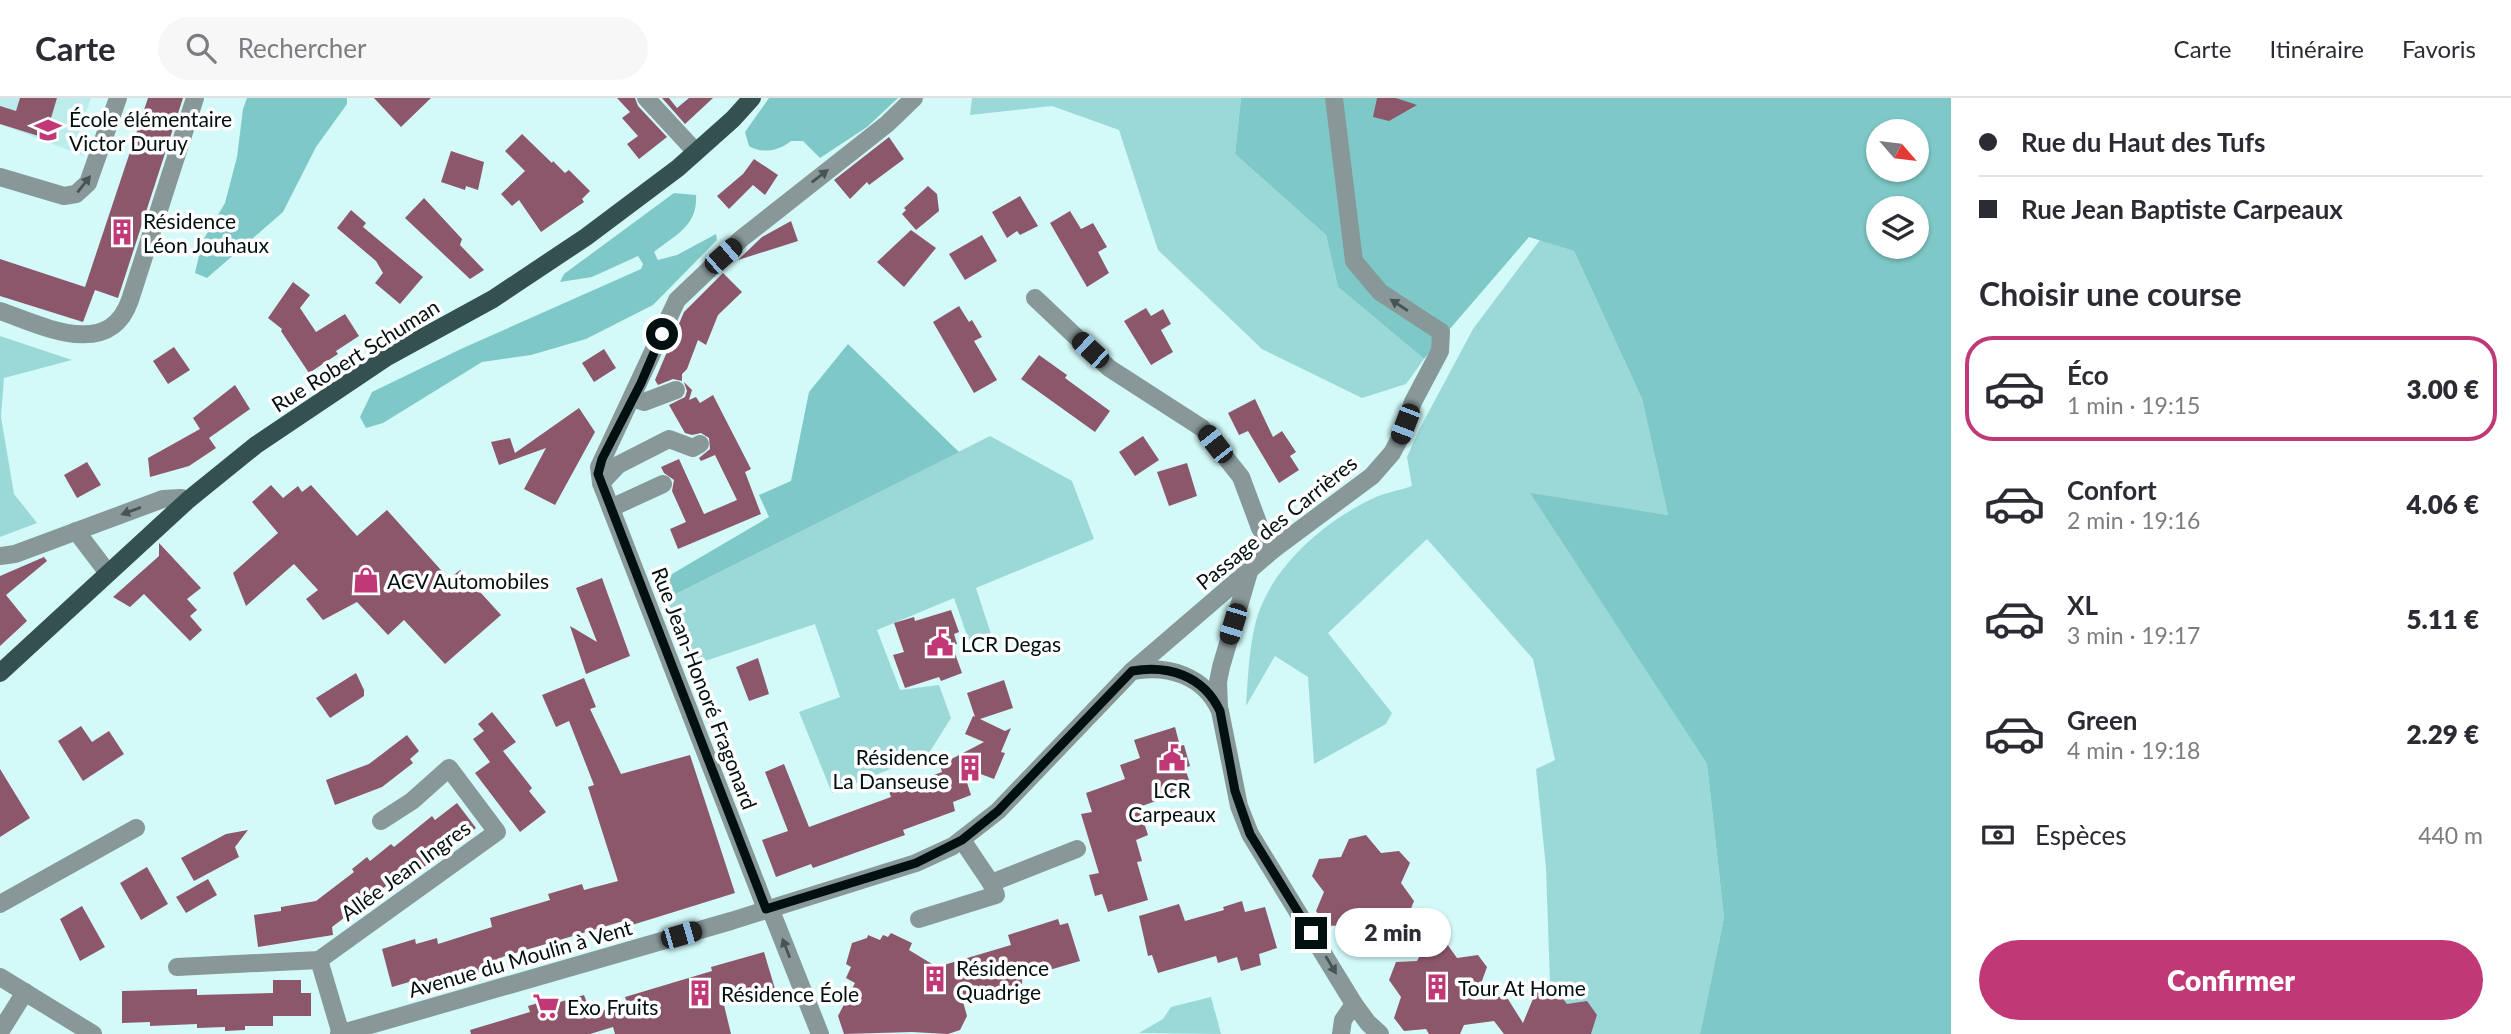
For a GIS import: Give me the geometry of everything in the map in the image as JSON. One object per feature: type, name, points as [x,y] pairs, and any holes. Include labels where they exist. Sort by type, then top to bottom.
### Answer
[{"type":"main road","name":"Rue Robert Schuman","points":[[0,673],[188,500],[226,469],[286,424],[387,358],[529,276],[623,211],[696,152],[752,98]]},
{"type":"street","points":[[0,177],[64,197],[76,194],[88,183],[118,98]]},
{"type":"street","points":[[0,311],[62,332],[82,335],[103,331],[121,317],[128,306],[195,98]]},
{"type":"street","points":[[646,98],[696,152]]},
{"type":"street","points":[[700,444],[693,448],[669,439],[618,466],[601,482],[598,474],[602,459],[677,300],[767,218],[887,124],[914,98]]},
{"type":"street","name":"Passage des Carrières","points":[[1132,671],[1274,549],[1362,485],[1382,465],[1399,440],[1413,402],[1440,351],[1441,332],[1380,292],[1354,261],[1334,98]]},
{"type":"street","points":[[1035,298],[1109,368],[1202,428],[1241,477],[1260,528],[1274,549]]},
{"type":"street","points":[[632,398],[645,402],[676,390]]},
{"type":"street","name":"Rue Jean-Honoré Fragonard","points":[[601,482],[768,909],[820,1034]]},
{"type":"street","points":[[611,508],[663,484]]},
{"type":"street","points":[[0,556],[15,554],[163,499],[188,500]]},
{"type":"street","points":[[76,531],[108,573]]},
{"type":"street","points":[[1249,570],[1219,674],[1220,711],[1235,791],[1250,834],[1354,1004],[1380,1034]]},
{"type":"street","points":[[1132,671],[1159,669],[1183,674],[1211,695],[1220,711]]},
{"type":"street","name":"Avenue du Moulin à Vent","points":[[340,1034],[916,863],[962,840],[998,811],[1132,671]]},
{"type":"street","name":"Allée Jean Ingres","points":[[319,960],[497,832],[449,768],[411,801],[381,821]]},
{"type":"street","points":[[0,904],[136,828]]},
{"type":"street","points":[[919,919],[996,895],[962,840]]},
{"type":"street","points":[[991,883],[1077,849]]},
{"type":"street","points":[[177,967],[319,960],[340,1034]]},
{"type":"street","points":[[0,977],[93,1034]]},
{"type":"street","points":[[0,1032],[25,992]]},
{"type":"street","points":[[1341,1034],[1343,1020],[1354,1004]]},
{"type":"shaded area","name":"École élémentaire Victor Duruy","points":[[0,98],[91,98],[79,133],[90,137],[84,156],[0,124]]},
{"type":"shaded area","points":[[247,98],[347,98],[347,104],[316,147],[283,212],[207,278],[195,273],[202,242],[225,203],[237,157],[243,109]]},
{"type":"shaded area","points":[[769,98],[898,98],[867,127],[820,158],[803,141],[791,141],[770,150],[749,146],[745,132]]},
{"type":"shaded area","points":[[972,98],[1241,98],[1235,154],[1326,235],[1338,287],[1424,359],[1406,384],[1362,398],[1262,349],[1158,250],[1119,130],[1052,106],[970,115]]},
{"type":"shaded area","points":[[1241,98],[1951,98],[1951,1034],[1700,1034],[1724,918],[1707,764],[1530,493],[1668,515],[1642,399],[1574,251],[1529,237],[1424,359],[1338,287],[1326,235],[1235,154]]},
{"type":"shaded area","points":[[674,193],[696,195],[696,206],[684,229],[654,252],[658,260],[677,255],[716,234],[717,240],[653,305],[586,339],[531,355],[482,362],[383,423],[366,428],[360,417],[372,392],[463,348],[641,269],[643,264],[638,256],[592,277],[560,282],[564,274]]},
{"type":"shaded area","points":[[1540,240],[1574,251],[1642,399],[1668,515],[1531,494],[1707,764],[1724,918],[1700,1034],[1591,1034],[1597,1015],[1567,1004],[1550,983],[1546,868],[1536,769],[1555,760],[1533,659],[1427,539],[1328,633],[1392,713],[1386,724],[1314,764],[1308,677],[1275,656],[1246,706],[1256,621],[1274,582],[1288,563],[1320,531],[1357,506],[1412,486],[1407,457],[1419,430],[1473,329]]},
{"type":"shaded area","points":[[0,336],[72,360],[4,378],[1,417],[14,494],[37,523],[0,537]]},
{"type":"shaded area","points":[[848,344],[959,452],[666,599],[660,581],[769,517],[759,495],[791,481],[809,392]]},
{"type":"shaded area","points":[[990,436],[1072,481],[1094,539],[976,588],[991,634],[970,644],[954,598],[877,630],[900,690],[939,685],[951,718],[929,753],[832,793],[799,712],[840,697],[815,624],[693,665],[666,599]]},
{"type":"shaded area","points":[[1211,997],[1221,1034],[1139,1033],[1163,1019],[1171,1007]]},
{"type":"building","points":[[20,98],[57,98],[45,138],[0,124],[0,106],[16,111]]},
{"type":"building","name":"Résidence Léon Jouhaux","points":[[148,98],[183,98],[118,298],[95,290],[83,322],[0,296],[0,259],[85,287]]},
{"type":"building","points":[[374,98],[431,98],[401,127]]},
{"type":"building","points":[[617,98],[635,98],[638,106],[667,137],[639,159],[627,144],[638,136],[622,118],[630,112]]},
{"type":"building","points":[[662,98],[669,98],[677,108],[689,98],[713,98],[685,124]]},
{"type":"building","points":[[1377,98],[1396,98],[1417,105],[1389,121],[1373,117]]},
{"type":"building","points":[[522,134],[552,163],[553,161],[565,173],[569,170],[590,191],[582,199],[584,202],[541,232],[519,200],[512,206],[501,194],[525,171],[505,151]]},
{"type":"building","points":[[889,137],[904,159],[869,185],[867,182],[850,199],[834,180]]},
{"type":"building","points":[[451,151],[484,162],[478,190],[466,186],[465,190],[441,182]]},
{"type":"building","points":[[754,159],[778,175],[765,195],[753,185],[729,209],[717,196],[743,174]]},
{"type":"building","points":[[928,186],[937,194],[939,211],[916,230],[902,214],[906,210],[904,208]]},
{"type":"building","points":[[1020,196],[1038,226],[1020,235],[1017,231],[1007,238],[992,212]]},
{"type":"building","points":[[424,198],[462,239],[460,245],[484,270],[470,279],[405,218]]},
{"type":"building","points":[[351,210],[366,223],[363,227],[423,277],[400,304],[375,283],[383,273],[376,261],[337,228]]},
{"type":"building","points":[[1070,211],[1081,229],[1093,223],[1107,247],[1098,252],[1109,273],[1087,287],[1050,223]]},
{"type":"building","points":[[791,221],[798,241],[738,260],[762,237]]},
{"type":"building","points":[[911,230],[936,248],[904,287],[877,262]]},
{"type":"building","points":[[982,235],[997,261],[965,280],[949,254]]},
{"type":"building","points":[[723,273],[742,292],[718,315],[706,345],[698,340],[687,369],[682,374],[682,381],[673,379],[658,385],[655,380],[684,312]]},
{"type":"building","points":[[293,282],[310,295],[300,308],[316,332],[345,314],[359,336],[309,373],[282,329],[268,318]]},
{"type":"building","points":[[959,306],[982,337],[974,341],[997,380],[974,393],[933,322]]},
{"type":"building","points":[[1146,308],[1151,316],[1163,309],[1171,324],[1161,330],[1173,352],[1151,365],[1124,321]]},
{"type":"building","points":[[174,347],[190,370],[168,384],[153,361]]},
{"type":"building","points":[[604,349],[616,368],[594,382],[582,363]]},
{"type":"building","points":[[1039,355],[1110,411],[1095,432],[1021,379]]},
{"type":"building","points":[[684,382],[692,390],[689,400],[696,397],[700,403],[713,395],[751,469],[745,472],[761,514],[678,549],[670,529],[686,522],[672,491],[674,480],[664,473],[661,467],[679,459],[704,514],[737,500],[715,455],[701,461],[699,458],[710,449],[709,438],[701,433],[685,433],[669,405],[685,397],[687,391]]},
{"type":"building","points":[[235,385],[250,409],[209,438],[216,448],[189,466],[150,477],[148,458],[200,429],[193,418]]},
{"type":"building","points":[[1255,399],[1273,437],[1282,431],[1296,452],[1290,456],[1299,470],[1279,483],[1248,431],[1239,435],[1228,413]]},
{"type":"building","points":[[579,408],[595,432],[555,505],[524,489],[546,448],[499,465],[491,442],[510,438],[515,453]]},
{"type":"building","points":[[1143,436],[1159,460],[1135,476],[1119,452]]},
{"type":"building","points":[[87,462],[101,485],[77,498],[64,475]]},
{"type":"building","points":[[1187,463],[1197,496],[1169,506],[1157,472]]},
{"type":"building","name":"ACV Automobiles","points":[[271,485],[283,498],[298,486],[302,492],[311,485],[357,536],[387,510],[449,579],[460,570],[501,615],[445,664],[404,620],[388,635],[357,602],[323,620],[306,599],[318,590],[294,564],[246,606],[233,573],[278,533],[252,502]]},
{"type":"building","points":[[159,543],[201,588],[187,599],[197,610],[190,616],[202,630],[190,641],[144,594],[130,607],[113,597],[159,556]]},
{"type":"building","points":[[44,557],[47,561],[6,595],[27,621],[0,646],[0,576]]},
{"type":"building","points":[[602,578],[630,656],[586,674],[570,626],[597,642],[576,588]]},
{"type":"building","points":[[951,610],[959,632],[954,634],[957,644],[952,645],[962,673],[941,681],[939,677],[905,688],[893,655],[904,652],[894,623],[914,617],[915,621]]},
{"type":"building","points":[[758,658],[769,694],[749,701],[736,667]]},
{"type":"building","points":[[356,673],[364,696],[330,718],[316,698]]},
{"type":"building","points":[[584,678],[596,707],[590,709],[621,774],[690,755],[735,893],[632,925],[630,919],[502,957],[504,965],[449,982],[448,976],[417,985],[416,980],[392,987],[382,949],[415,939],[416,944],[437,938],[438,944],[492,927],[490,918],[550,900],[548,894],[582,884],[584,890],[618,881],[588,787],[594,785],[569,721],[556,727],[542,695]]},
{"type":"building","name":"Résidence La Danseuse","points":[[1004,680],[1013,708],[980,719],[1005,731],[1011,728],[1001,752],[1005,753],[994,779],[962,767],[971,795],[953,802],[955,811],[903,830],[905,835],[813,868],[811,864],[776,877],[762,840],[788,831],[765,772],[784,764],[809,827],[891,797],[889,791],[942,772],[940,765],[984,742],[965,734],[973,716],[975,717],[967,693]]},
{"type":"building","points":[[492,712],[516,742],[503,751],[532,788],[529,791],[546,812],[520,832],[475,773],[490,762],[473,739],[484,731],[478,724]]},
{"type":"building","points":[[81,726],[92,742],[109,731],[124,754],[83,781],[58,741]]},
{"type":"building","points":[[1175,727],[1180,746],[1184,745],[1190,766],[1185,768],[1191,786],[1172,791],[1173,795],[1139,807],[1148,835],[1136,840],[1142,861],[1137,862],[1148,900],[1108,912],[1102,894],[1095,896],[1089,875],[1099,873],[1081,814],[1092,812],[1086,793],[1125,779],[1120,765],[1140,758],[1134,740]]},
{"type":"building","points":[[407,735],[419,751],[410,759],[413,763],[382,787],[335,805],[326,780],[369,764]]},
{"type":"building","points":[[0,769],[30,818],[0,837]]},
{"type":"building","points":[[457,803],[476,828],[415,874],[410,868],[332,927],[333,935],[258,947],[254,915],[316,901],[354,872],[352,869],[367,857],[370,861],[391,844],[394,847],[432,816],[435,820]]},
{"type":"building","points":[[248,830],[235,847],[239,857],[194,881],[181,858],[226,834]]},
{"type":"building","points":[[1366,835],[1381,853],[1399,851],[1410,863],[1401,883],[1414,901],[1408,916],[1388,918],[1380,939],[1360,939],[1349,925],[1327,926],[1316,911],[1324,892],[1312,876],[1319,859],[1341,857],[1349,839]]},
{"type":"building","points":[[147,867],[168,904],[141,920],[120,883]]},
{"type":"building","points":[[208,879],[217,895],[186,913],[176,897]]},
{"type":"building","points":[[1242,901],[1245,912],[1265,907],[1277,948],[1259,954],[1261,965],[1241,971],[1237,957],[1218,963],[1216,956],[1158,973],[1152,955],[1148,956],[1139,916],[1179,904],[1185,921],[1224,910],[1223,907]]},
{"type":"building","points":[[82,906],[105,947],[80,961],[60,919]]},
{"type":"building","name":"Résidence Quadrige","points":[[1058,919],[1060,925],[1068,923],[1080,961],[1022,978],[1022,984],[963,1002],[967,1016],[960,1030],[948,1034],[844,1034],[838,1016],[855,983],[846,978],[851,967],[846,964],[852,943],[867,938],[868,935],[880,940],[883,935],[888,937],[891,933],[912,943],[909,950],[937,967],[1011,945],[1008,935]]},
{"type":"building","name":"Tour At Home","points":[[1445,941],[1457,958],[1478,955],[1487,967],[1475,1000],[1506,996],[1523,1023],[1537,989],[1554,987],[1567,1004],[1587,1001],[1597,1015],[1591,1034],[1504,1034],[1494,1021],[1464,1025],[1460,1034],[1429,1034],[1426,1029],[1404,1031],[1394,1018],[1401,997],[1389,980],[1396,962],[1417,961],[1427,942]]},
{"type":"building","points":[[764,952],[775,989],[724,1005],[731,1034],[615,1034],[613,1027],[590,1034],[471,1034],[470,1030],[530,1012],[528,1006],[558,997],[560,1002],[584,995],[591,1014],[627,1003],[625,997]]},
{"type":"building","points":[[273,980],[301,980],[301,993],[311,993],[311,1016],[273,1016],[273,1026],[245,1026],[245,1030],[225,1031],[225,1027],[197,1028],[197,1024],[150,1026],[150,1022],[122,1023],[122,991],[197,989],[197,995],[273,993]]},
{"type":"place","name":"École élémentaire Victor Duruy","points":[[48,130]]},
{"type":"place","name":"Résidence Léon Jouhaux","points":[[122,232]]},
{"type":"place","name":"ACV Automobiles","points":[[366,580]]},
{"type":"place","name":"LCR Degas","points":[[940,643]]},
{"type":"place","name":"LCR Carpeaux","points":[[1172,758]]},
{"type":"place","name":"Résidence La Danseuse","points":[[970,768]]},
{"type":"place","name":"Résidence Quadrige","points":[[935,979]]},
{"type":"place","name":"Tour At Home","points":[[1437,987]]},
{"type":"place","name":"Résidence Éole","points":[[700,993]]},
{"type":"place","name":"Exo Fruits","points":[[546,1006]]},
{"type":"route","points":[[662,334],[641,383],[602,459],[598,474],[766,909],[916,863],[953,846],[998,811],[1132,671],[1146,668],[1183,674],[1203,687],[1215,700],[1220,711],[1239,806],[1250,834],[1311,933]]}]
